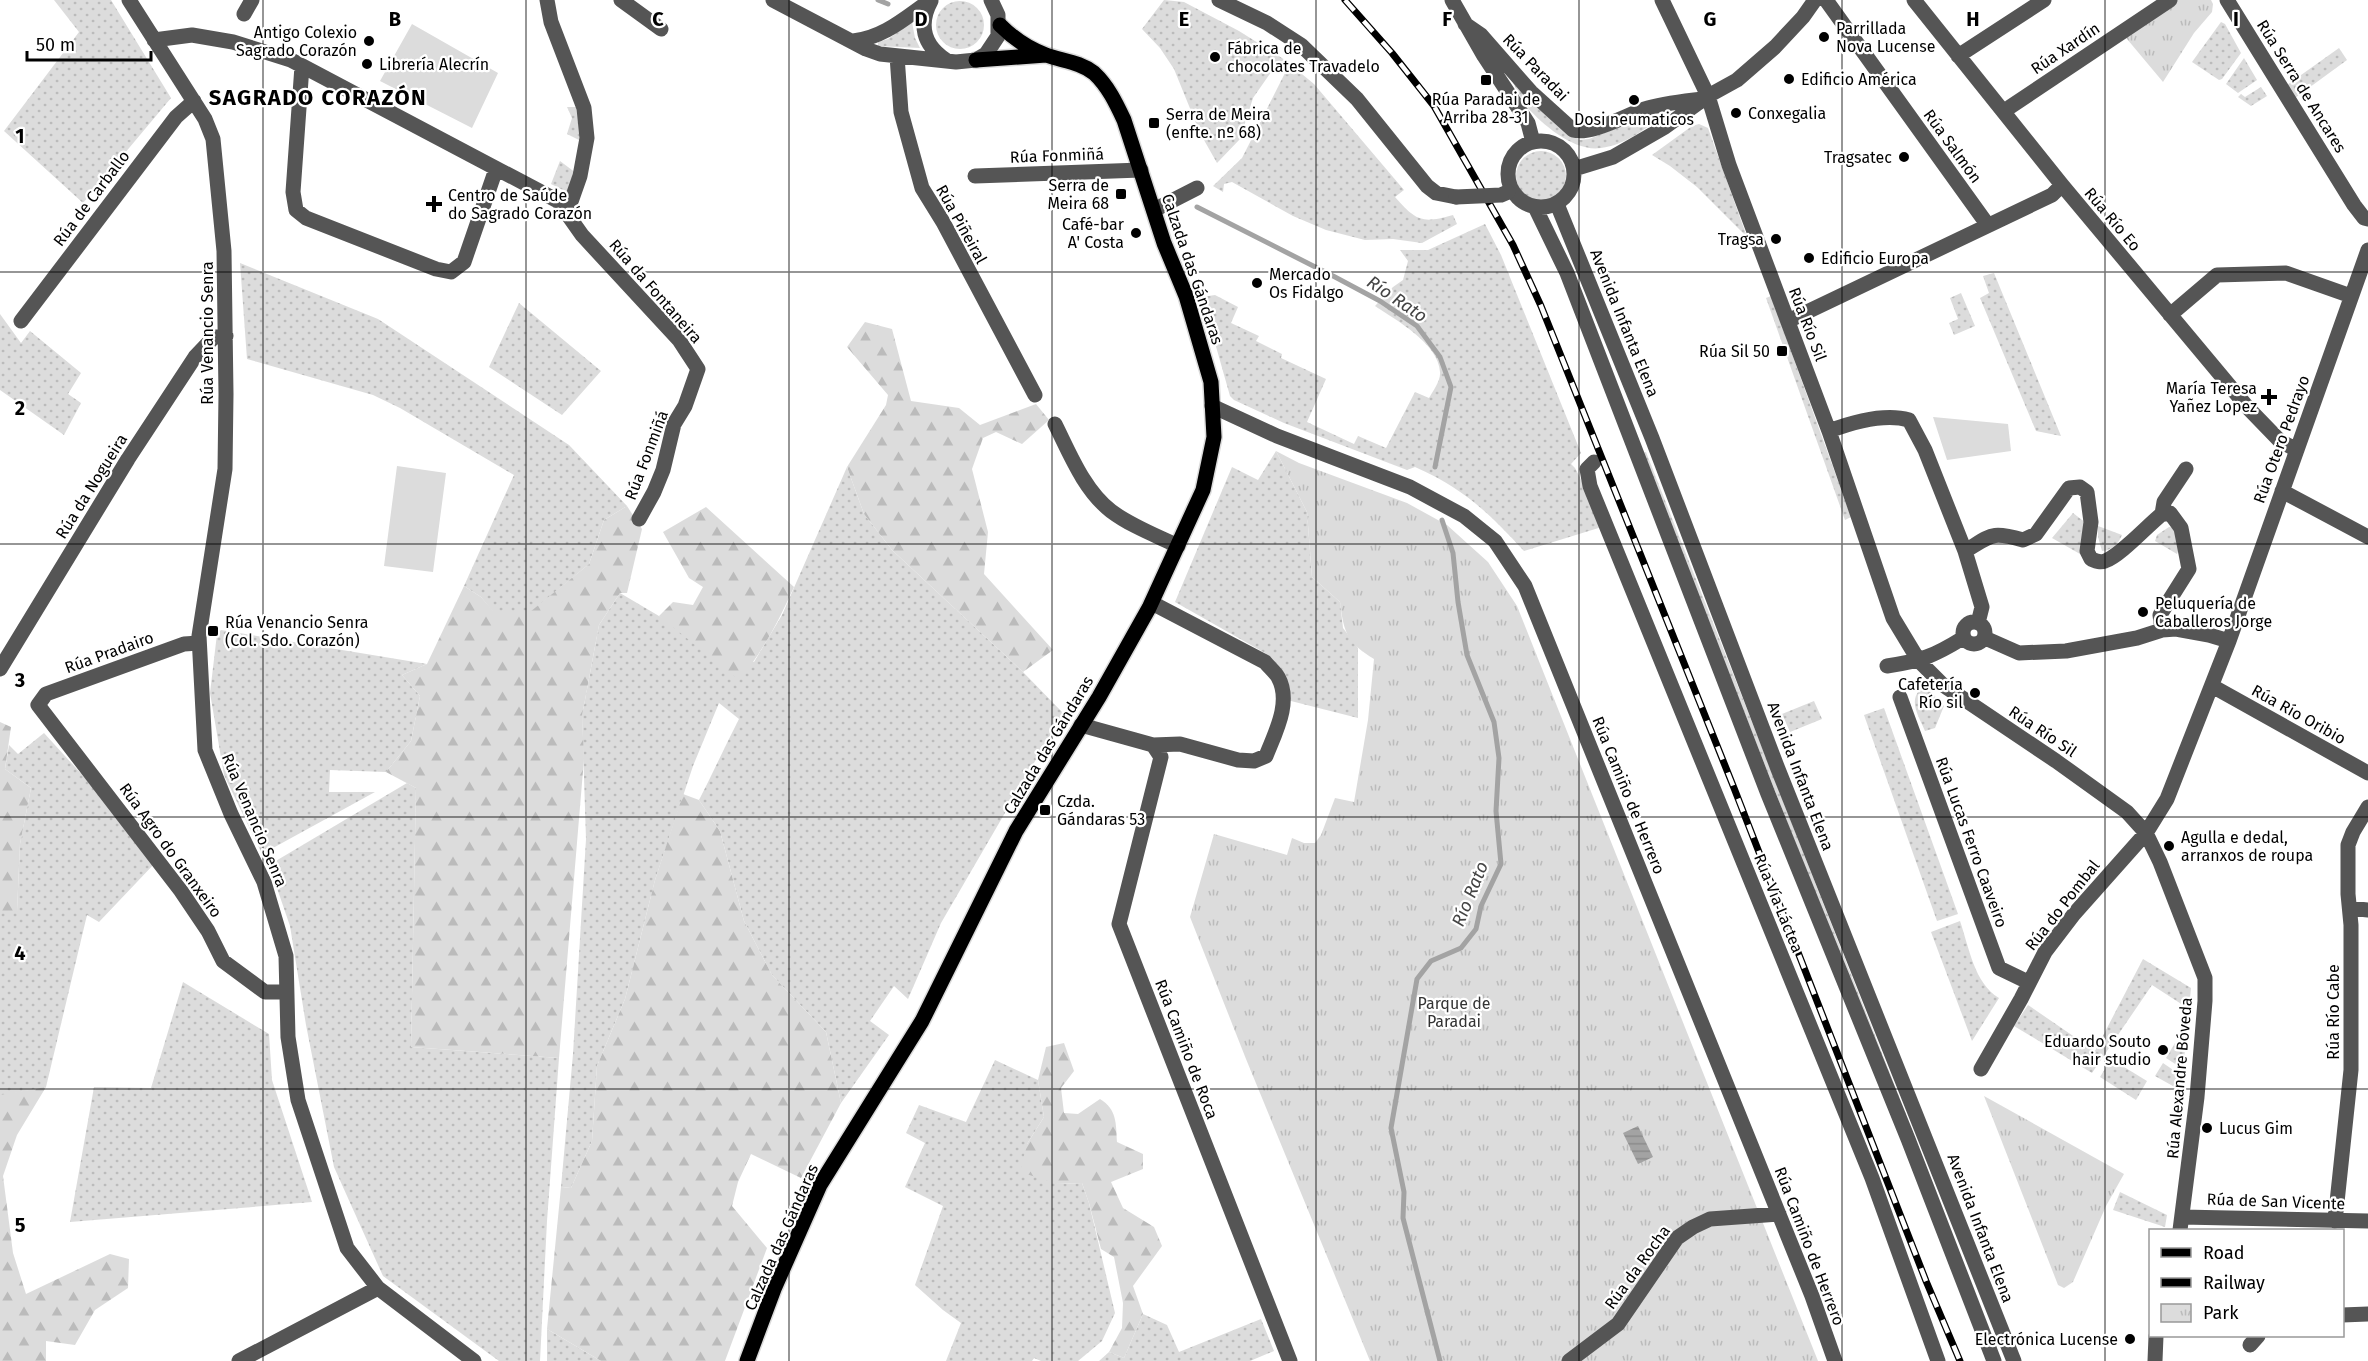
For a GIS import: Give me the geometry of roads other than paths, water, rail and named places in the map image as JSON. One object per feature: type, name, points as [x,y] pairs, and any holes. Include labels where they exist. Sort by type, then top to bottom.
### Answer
[{"type":"main road","points":[[1000,25],[1015,39],[1046,55]]},
{"type":"main road","points":[[976,60],[1046,55]]},
{"type":"main road","name":"Calzada das Gándaras","points":[[747,1361],[774,1289],[820,1185],[922,1022],[1016,831],[1152,603],[1203,490],[1214,437],[1211,382],[1186,296],[1164,243],[1124,120],[1110,93],[1093,72],[1078,64],[1046,55]]},
{"type":"street","name":"Rúa Venancio Senra","points":[[129,0],[205,119],[213,139],[224,251],[225,469],[200,623],[205,750],[231,814],[264,882],[286,956],[288,1037],[298,1100],[347,1248],[378,1288],[474,1361]]},
{"type":"street","points":[[244,14],[252,0]]},
{"type":"street","points":[[547,0],[551,22],[584,108],[587,138],[580,176],[567,213]]},
{"type":"street","points":[[621,0],[661,29]]},
{"type":"street","points":[[773,0],[866,49],[897,56],[966,62],[976,60],[993,46],[1000,25],[999,15],[991,0]]},
{"type":"street","points":[[853,41],[867,39],[889,30],[931,0]]},
{"type":"street","points":[[931,0],[923,21],[924,33],[928,44],[946,60]]},
{"type":"street","points":[[1219,0],[1267,23],[1301,45],[1357,99],[1427,186],[1436,193],[1456,197],[1501,195],[1510,191]]},
{"type":"street","name":"Rúa Paradai","points":[[1452,0],[1528,123],[1533,142]]},
{"type":"street","name":"Rúa Río Sil","points":[[1662,0],[1706,97],[1729,165],[1829,431],[1893,618],[1919,661],[1958,696],[2056,761],[2127,812],[2145,833]]},
{"type":"street","points":[[1574,169],[1613,157],[1665,127],[1706,97],[1737,80],[1775,47],[1803,17],[1815,0]]},
{"type":"street","name":"Rúa Salmón","points":[[1826,0],[1987,224]]},
{"type":"street","name":"Rúa Río Eo","points":[[1914,0],[2061,185],[2249,410],[2280,441],[2297,450]]},
{"type":"street","points":[[1959,56],[2044,0]]},
{"type":"street","name":"Rúa Xardín","points":[[2010,107],[2170,0]]},
{"type":"street","name":"Rúa Serra de Ancares","points":[[2227,0],[2354,205],[2364,218],[2368,219]]},
{"type":"street","name":"Rúa Paradai","points":[[1465,24],[1481,35],[1531,92],[1573,130],[1581,132],[1672,102],[1706,97]]},
{"type":"street","points":[[154,40],[192,35],[223,40],[291,60],[558,201],[567,213]]},
{"type":"street","name":"Rúa Piñeiral","points":[[897,56],[901,112],[922,188],[943,222],[1035,395]]},
{"type":"street","points":[[302,66],[293,192],[296,210],[306,218],[436,269],[451,272],[464,262],[496,169]]},
{"type":"street","name":"Rúa de Carballo","points":[[21,321],[176,117],[194,101]]},
{"type":"street","points":[[1544,141],[1555,144],[1571,159],[1574,169],[1571,189],[1557,204],[1535,207],[1525,203],[1510,191],[1509,164],[1514,154],[1522,146],[1533,142],[1544,141]]},
{"type":"street","name":"Rúa Fonmiñá","points":[[975,176],[1141,170]]},
{"type":"street","points":[[1788,321],[1987,224],[2052,195],[2061,185]]},
{"type":"street","points":[[1154,210],[1197,188]]},
{"type":"street","name":"Avenida Infanta Elena","points":[[1557,204],[1652,438],[1778,769],[2014,1361]]},
{"type":"street","points":[[1535,207],[1567,273],[1768,794],[1994,1361]]},
{"type":"street","name":"Rúa da Fontaneira","points":[[567,213],[582,235],[679,340],[698,369]]},
{"type":"street","name":"Rúa Otero Pedrayo","points":[[2145,833],[2167,800],[2212,686],[2351,296],[2364,277],[2368,250]]},
{"type":"street","points":[[2170,315],[2217,275],[2286,273],[2351,296]]},
{"type":"street","name":"Rúa da Nogueira","points":[[0,669],[128,459],[195,357],[214,337],[226,336]]},
{"type":"street","name":"Rúa Fonmiñá","points":[[639,519],[663,470],[674,424],[685,406],[698,369]]},
{"type":"street","name":"Rúa Camiño de Herrero","points":[[1212,406],[1278,436],[1410,488],[1464,516],[1495,542],[1525,586],[1812,1296],[1835,1361]]},
{"type":"street","points":[[1829,431],[1870,420],[1900,417],[1910,420],[1925,450],[1965,551],[1982,607],[1978,622]]},
{"type":"street","points":[[1055,424],[1078,471],[1109,510],[1178,546]]},
{"type":"street","name":"Rúa Vía Láctea","points":[[1594,462],[1587,470],[1590,486],[1872,1178],[1938,1361]]},
{"type":"street","points":[[2162,514],[2164,502],[2186,469]]},
{"type":"street","points":[[1965,551],[1992,535],[2004,535],[2023,540],[2036,534],[2070,488],[2080,487],[2087,492],[2091,522],[2087,551],[2091,559],[2099,562],[2107,561],[2162,514],[2169,513],[2181,528],[2189,569],[2160,615],[2162,630]]},
{"type":"street","points":[[2282,491],[2368,537]]},
{"type":"street","points":[[1081,725],[1153,745],[1180,744],[1238,760],[1254,761],[1266,756],[1280,723],[1283,698],[1278,678],[1265,662],[1152,603]]},
{"type":"street","points":[[1978,622],[1985,630],[1985,638],[1973,645],[1964,638],[1963,630],[1967,624],[1978,622]]},
{"type":"street","points":[[1985,638],[2019,653],[2046,653],[2137,638],[2162,630],[2195,632],[2229,641]]},
{"type":"street","points":[[1887,666],[1919,661],[1939,653],[1964,638]]},
{"type":"street","name":"Rúa Pradairo","points":[[38,705],[46,694],[184,644],[199,643]]},
{"type":"street","name":"Rúa Río Oribio","points":[[2212,686],[2368,773]]},
{"type":"street","name":"Rúa Lucas Ferro Caaveiro","points":[[1900,697],[1999,968],[2028,982]]},
{"type":"street","name":"Rúa Agro do Granxeiro","points":[[38,705],[181,891],[208,931],[223,961],[266,992],[287,993]]},
{"type":"street","name":"Rúa Camiño de Roca","points":[[1153,745],[1161,757],[1119,924],[1290,1361]]},
{"type":"street","name":"Rúa Río Cabe","points":[[2335,1221],[2351,1070],[2348,845],[2368,807]]},
{"type":"street","name":"Rúa do Pombal","points":[[1981,1069],[2045,952],[2145,833]]},
{"type":"street","name":"Rúa Alexandre Bóveda","points":[[2145,833],[2160,862],[2205,978],[2197,1097],[2181,1224]]},
{"type":"street","points":[[2350,908],[2368,910]]},
{"type":"street","name":"Rúa da Rocha","points":[[1569,1361],[1618,1324],[1677,1238],[1710,1219],[1779,1214]]},
{"type":"street","name":"Rúa de San Vicente","points":[[2181,1224],[2368,1221]]},
{"type":"street","points":[[239,1361],[378,1288]]},
{"type":"street","points":[[2344,1315],[2368,1314]]},
{"type":"street","points":[[2156,1337],[2156,1361]]},
{"type":"waterway","name":"Río Rato","points":[[878,0],[888,4]]},
{"type":"waterway","name":"Río Rato","points":[[1197,207],[1380,301],[1417,326],[1440,357],[1451,387],[1435,467]]},
{"type":"waterway","name":"Río Rato","points":[[1440,1361],[1403,1218],[1404,1192],[1391,1128],[1417,979],[1431,961],[1461,948],[1476,929],[1481,906],[1501,864],[1496,811],[1499,758],[1494,722],[1467,655],[1453,553],[1442,520]]},
{"type":"railway","points":[[1345,0],[1392,53],[1434,106],[1513,245],[1541,306],[1734,788],[1926,1281],[1960,1361]]},
{"type":"place","name":"Parrillada Nova Lucense","points":[[1824,37]]},
{"type":"place","name":"Antigo Colexio Sagrado Corazón","points":[[369,41]]},
{"type":"place","name":"Fábrica de chocolates Travadelo","points":[[1215,57]]},
{"type":"place","name":"Librería Alecrín","points":[[367,64]]},
{"type":"place","name":"Edificio América","points":[[1789,79]]},
{"type":"place","name":"Rúa Paradai de Arriba 28-31","points":[[1486,80]]},
{"type":"place","name":"Dosi neumaticos","points":[[1634,100]]},
{"type":"place","name":"Conxegalia","points":[[1736,113]]},
{"type":"place","name":"Serra de Meira (enfte. nº 68)","points":[[1154,123]]},
{"type":"place","name":"Tragsatec","points":[[1904,157]]},
{"type":"place","name":"Serra de Meira 68","points":[[1121,194]]},
{"type":"place","name":"Centro de Saúde do Sagrado Corazón","points":[[434,204]]},
{"type":"place","name":"Café-bar A' Costa","points":[[1136,233]]},
{"type":"place","name":"Tragsa","points":[[1776,239]]},
{"type":"place","name":"Edificio Europa","points":[[1809,258]]},
{"type":"place","name":"Mercado Os Fidalgo","points":[[1257,283]]},
{"type":"place","name":"Rúa Sil 50","points":[[1782,351]]},
{"type":"place","name":"María Teresa Yañez Lopez","points":[[2269,397]]},
{"type":"place","name":"Peluquería de Caballeros Jorge","points":[[2143,612]]},
{"type":"place","name":"Rúa Venancio Senra (Col. Sdo. Corazón)","points":[[213,631]]},
{"type":"place","name":"Cafetería Río sil","points":[[1975,693]]},
{"type":"place","name":"Czda. Gándaras 53","points":[[1045,810]]},
{"type":"place","name":"Agulla e dedal, arranxos de roupa","points":[[2169,846]]},
{"type":"place","name":"Eduardo Souto hair studio","points":[[2163,1050]]},
{"type":"place","name":"Lucus Gim","points":[[2207,1128]]},
{"type":"place","name":"Electrónica Lucense","points":[[2130,1339]]},
{"type":"district","name":"SAGRADO CORAZÓN","points":[[318,97]]},
{"type":"park label","name":"Parque de Paradai","points":[[1454,1012]]}]
